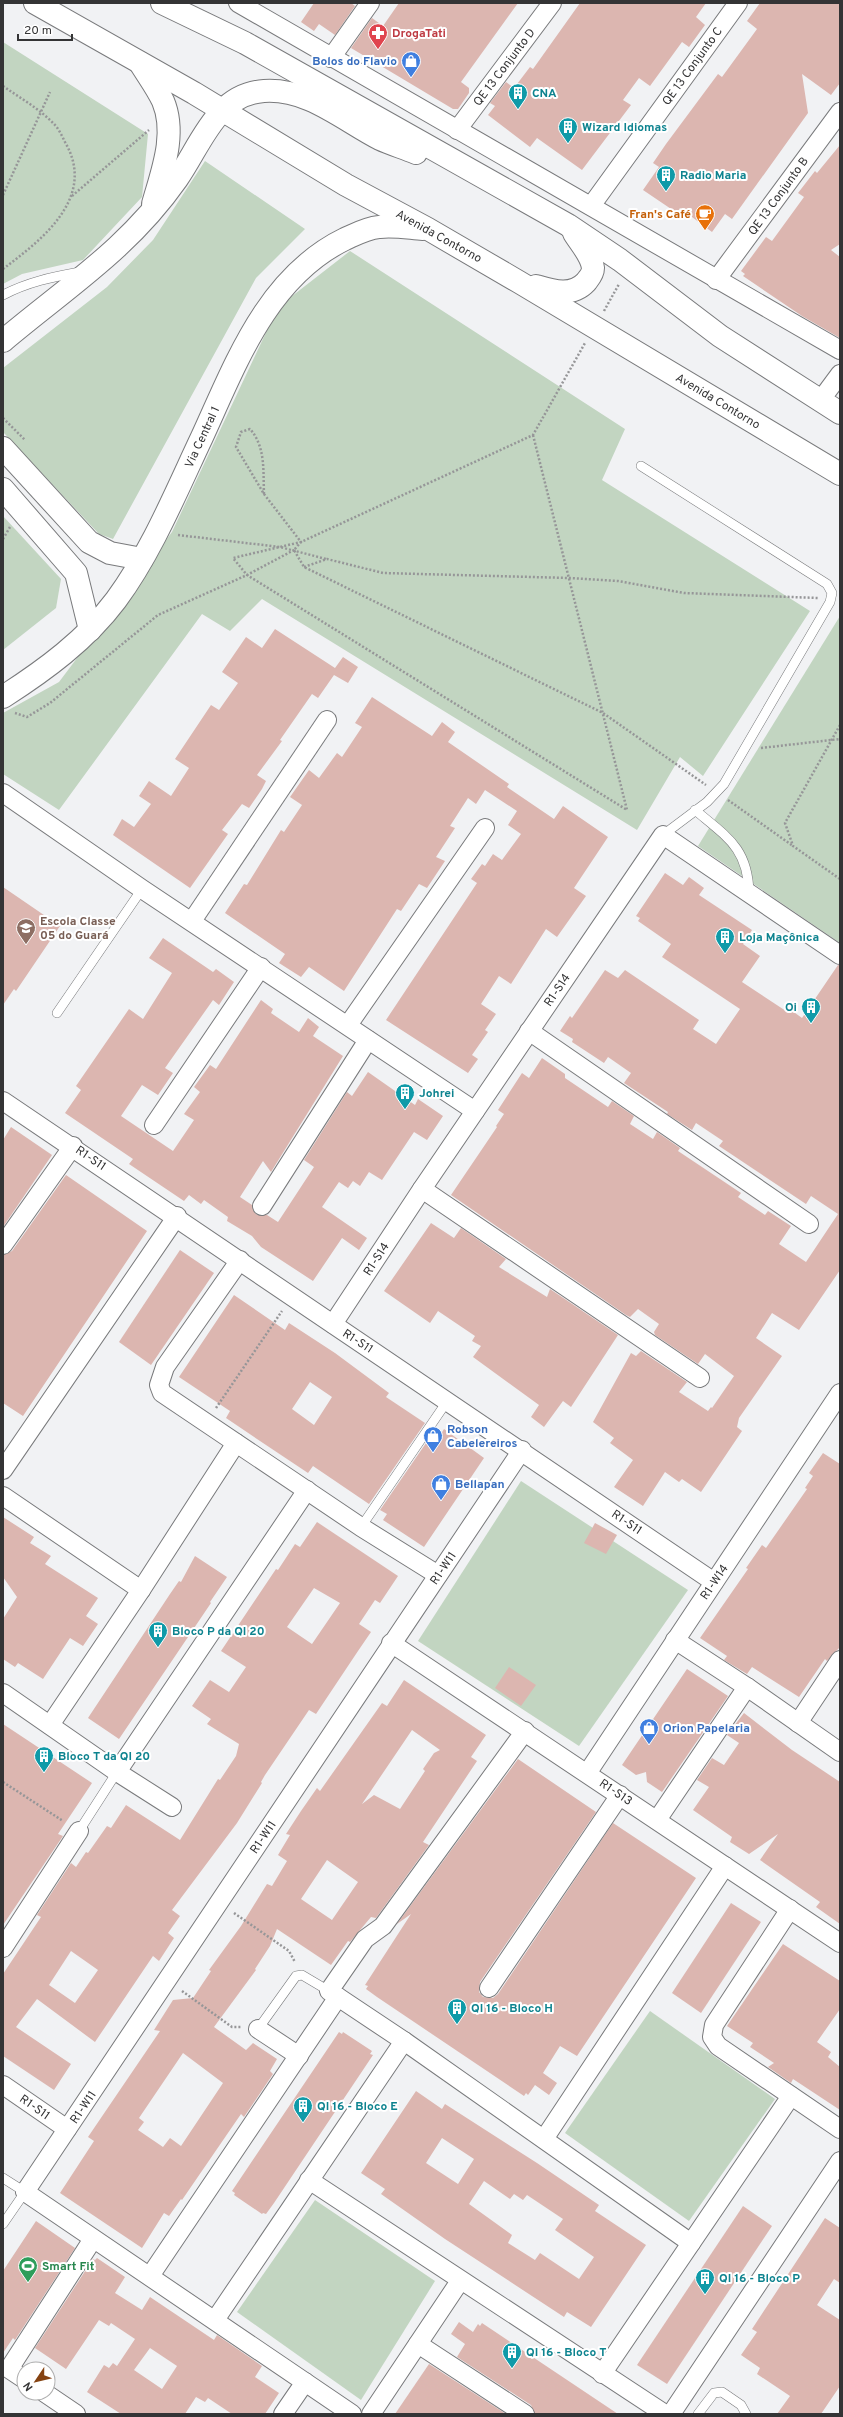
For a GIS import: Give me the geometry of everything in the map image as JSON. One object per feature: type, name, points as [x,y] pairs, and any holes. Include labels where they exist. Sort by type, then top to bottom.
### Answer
[{"type":"main road","name":"Avenida Contorno","points":[[35,3],[222,110],[346,185],[428,229],[519,282],[840,474]]},
{"type":"main road","points":[[162,3],[245,43],[568,225],[620,260],[720,336],[840,413]]},
{"type":"main road","points":[[140,64],[163,101],[169,123],[168,146],[150,215]]},
{"type":"main road","points":[[3,341],[93,270],[150,215],[177,178],[222,110],[248,93],[265,91],[296,95],[312,100],[380,139],[418,154],[452,161]]},
{"type":"main road","points":[[519,282],[555,291],[569,292],[583,285],[590,277],[593,269],[588,254],[568,225]]},
{"type":"main road","name":"Via Central 1","points":[[6,704],[90,630],[116,600],[142,559],[156,532],[248,339],[286,283],[306,264],[328,248],[360,232],[379,227],[428,229]]},
{"type":"main road","points":[[3,448],[88,542],[110,553],[142,559]]},
{"type":"main road","points":[[3,489],[76,573],[90,630]]},
{"type":"street","points":[[238,3],[716,280],[840,350]]},
{"type":"street","points":[[331,58],[370,3]]},
{"type":"street","name":"QE 13 Conjunto D","points":[[457,130],[552,3]]},
{"type":"street","name":"QE 13 Conjunto C","points":[[590,206],[738,3]]},
{"type":"street","name":"QE 13 Conjunto B","points":[[716,280],[840,112]]},
{"type":"street","points":[[820,401],[840,374]]},
{"type":"street","points":[[192,921],[327,720]]},
{"type":"street","points":[[3,793],[142,889],[475,1111]]},
{"type":"street","points":[[348,1025],[485,828]]},
{"type":"street","points":[[663,835],[840,956]]},
{"type":"street","name":"R1-S14","points":[[333,1324],[422,1189],[663,835]]},
{"type":"street","points":[[154,1125],[261,967]]},
{"type":"street","points":[[529,1031],[809,1224]]},
{"type":"street","points":[[262,1206],[368,1040]]},
{"type":"street","name":"R1-S11","points":[[3,1101],[177,1216],[291,1296],[522,1450],[714,1582]]},
{"type":"street","points":[[3,1245],[73,1146]]},
{"type":"street","points":[[422,1189],[700,1378]]},
{"type":"street","points":[[3,1470],[177,1216]]},
{"type":"street","points":[[240,1260],[160,1377],[159,1385],[162,1393],[361,1527],[438,1575]]},
{"type":"street","name":"R1-W14","points":[[588,1772],[840,1393]]},
{"type":"street","points":[[50,1726],[141,1590],[236,1442]]},
{"type":"street","name":"R1-W11","points":[[25,2192],[168,1982],[391,1643],[522,1450]]},
{"type":"street","points":[[117,1772],[307,1490]]},
{"type":"street","points":[[3,1496],[141,1590]]},
{"type":"street","points":[[675,1640],[747,1687],[840,1752]]},
{"type":"street","name":"R1-S13","points":[[391,1643],[588,1772],[656,1820],[840,1943]]},
{"type":"street","points":[[798,1723],[840,1660]]},
{"type":"street","points":[[656,1820],[747,1687]]},
{"type":"street","points":[[3,1693],[117,1772],[172,1807]]},
{"type":"street","points":[[150,2276],[299,2056],[365,1939],[383,1926],[525,1731]]},
{"type":"street","points":[[489,1988],[620,1795]]},
{"type":"street","points":[[3,1948],[8,1929],[79,1831]]},
{"type":"street","points":[[544,2139],[725,1866]]},
{"type":"street","points":[[790,1909],[712,2032],[713,2041],[718,2046],[840,2128]]},
{"type":"street","points":[[334,1994],[404,2041],[690,2243]]},
{"type":"street","points":[[258,2029],[299,2056]]},
{"type":"street","points":[[215,2320],[404,2041]]},
{"type":"street","name":"R1-S11","points":[[3,2085],[67,2129]]},
{"type":"street","points":[[602,2374],[791,2096]]},
{"type":"street","points":[[671,2414],[840,2161]]},
{"type":"street","points":[[309,2180],[460,2281],[665,2414]]},
{"type":"street","points":[[25,2192],[352,2414]]},
{"type":"street","points":[[16,2375],[5,2370],[93,2239]]},
{"type":"street","points":[[370,2414],[460,2281]]},
{"type":"street","points":[[418,2344],[525,2414]]},
{"type":"street","points":[[283,2414],[305,2382]]},
{"type":"street","points":[[55,2401],[67,2411]]},
{"type":"lane","points":[[3,295],[21,286],[44,278],[93,270]]},
{"type":"lane","points":[[641,466],[827,584],[832,594],[830,602],[744,750],[717,793],[663,835]]},
{"type":"lane","points":[[695,810],[726,837],[745,861],[748,875],[748,893]]},
{"type":"lane","points":[[57,1013],[142,889]]},
{"type":"lane","points":[[361,1527],[448,1400]]},
{"type":"lane","points":[[79,1831],[117,1772]]},
{"type":"lane","points":[[258,2029],[292,1979],[302,1974],[334,1994]]},
{"type":"lane","points":[[3,2178],[25,2192]]},
{"type":"lane","name":"R1-W11","points":[[3,2224],[25,2192]]},
{"type":"lane","points":[[698,2414],[714,2393],[722,2392],[741,2405],[746,2414]]},
{"type":"path","points":[[3,86],[41,112],[55,125],[72,154],[76,180],[69,205],[31,248],[3,269]]},
{"type":"path","points":[[3,195],[50,92]]},
{"type":"path","points":[[72,196],[167,116]]},
{"type":"path","points":[[264,494],[262,458],[257,438],[250,430],[241,432],[236,447],[264,494],[301,542]]},
{"type":"path","points":[[533,435],[627,810],[247,576],[233,558],[280,547],[301,542],[533,435]]},
{"type":"path","points":[[156,532],[280,547],[383,573],[569,578],[618,581],[684,593],[818,598],[832,594]]},
{"type":"path","points":[[6,704],[27,717],[50,703],[158,615],[247,576],[294,550],[301,542]]},
{"type":"path","points":[[294,550],[304,567],[603,713],[840,879]]},
{"type":"path","points":[[304,567],[327,559]]},
{"type":"path","points":[[793,846],[784,823],[840,725]]},
{"type":"path","points":[[744,750],[840,739]]},
{"type":"path","points":[[206,1423],[291,1296]]},
{"type":"path","points":[[3,1782],[79,1831]]},
{"type":"path","points":[[219,1903],[289,1951],[302,1974]]},
{"type":"path","points":[[168,1982],[232,2027],[258,2029]]},
{"type":"green space","points":[[3,42],[148,134],[142,197],[83,260],[22,274],[3,284]]},
{"type":"green space","points":[[205,161],[305,229],[256,278],[113,539],[99,534],[3,432],[3,368],[107,287],[153,240]]},
{"type":"green space","points":[[350,251],[625,429],[602,480],[810,611],[703,776],[680,757],[637,830],[262,599],[230,631],[202,614],[59,810],[3,774],[3,713],[59,682],[172,532],[278,307]]},
{"type":"green space","points":[[3,516],[61,579],[56,608],[3,650]]},
{"type":"green space","points":[[840,616],[840,943],[698,846]]},
{"type":"green space","points":[[521,1481],[688,1590],[579,1746],[418,1641]]},
{"type":"green space","points":[[650,2011],[775,2099],[689,2221],[565,2133]]},
{"type":"green space","points":[[315,2200],[435,2281],[361,2400],[237,2312]]},
{"type":"building","points":[[314,3],[351,3],[355,6],[335,35],[319,24],[314,31],[301,22]]},
{"type":"building","points":[[399,3],[518,3],[461,82],[469,88],[469,93],[458,109],[453,109],[351,48],[372,18],[383,26]]},
{"type":"building","points":[[580,3],[706,3],[696,17],[705,25],[689,47],[682,42],[650,86],[639,78],[623,100],[631,105],[582,170],[537,138],[530,147],[488,115],[495,106],[490,103],[506,82],[514,88],[530,67],[533,69]]},
{"type":"building","points":[[760,3],[840,3],[840,83],[831,95],[802,74],[808,113],[732,219],[725,214],[712,232],[680,208],[677,213],[643,190],[659,167],[653,163],[666,144],[718,74],[722,77],[757,29],[747,21]]},
{"type":"building","points":[[840,145],[840,244],[831,250],[840,257],[840,338],[802,316],[743,276],[745,274],[741,271],[766,237],[772,241],[804,197],[798,193],[815,171],[817,173]]},
{"type":"building","points":[[275,629],[335,668],[343,657],[358,667],[348,683],[334,675],[318,698],[312,694],[280,740],[282,741],[257,775],[266,781],[262,789],[249,808],[242,804],[222,830],[228,834],[190,888],[113,835],[122,819],[134,827],[151,804],[139,796],[149,781],[171,796],[189,768],[175,759],[211,705],[219,710],[238,683],[222,672],[246,637],[262,648]]},
{"type":"building","points":[[372,697],[432,736],[442,722],[455,732],[448,742],[509,784],[507,787],[554,819],[563,806],[608,837],[574,888],[586,896],[557,937],[546,929],[511,984],[499,976],[481,1004],[496,1014],[485,1030],[488,1032],[472,1055],[478,1059],[468,1073],[386,1020],[477,883],[471,879],[482,864],[485,866],[493,854],[502,860],[521,834],[508,825],[517,811],[485,790],[476,804],[468,798],[450,826],[455,828],[436,857],[445,861],[427,888],[419,884],[401,911],[397,909],[344,991],[309,967],[301,977],[279,963],[285,954],[225,913],[244,884],[247,885],[281,830],[284,832],[302,805],[290,797],[309,770],[319,778],[337,753],[342,757],[362,727],[355,723]]},
{"type":"building","points":[[665,873],[683,885],[689,877],[704,888],[699,895],[752,930],[743,944],[760,956],[742,982],[789,1013],[791,1010],[802,1018],[838,965],[840,965],[840,1270],[799,1330],[772,1313],[756,1338],[782,1356],[739,1418],[737,1427],[742,1431],[701,1492],[682,1479],[679,1482],[665,1472],[643,1506],[614,1487],[633,1460],[610,1443],[614,1438],[593,1422],[631,1353],[636,1356],[641,1351],[687,1382],[679,1392],[708,1411],[711,1407],[712,1408],[734,1376],[705,1354],[698,1364],[655,1335],[654,1332],[659,1324],[638,1309],[630,1317],[626,1315],[451,1195],[497,1127],[496,1126],[504,1114],[498,1110],[522,1073],[529,1078],[542,1058],[565,1074],[565,1078],[608,1107],[612,1101],[634,1116],[630,1124],[653,1139],[657,1132],[680,1148],[678,1151],[741,1193],[738,1197],[765,1215],[768,1211],[791,1226],[779,1244],[806,1262],[838,1214],[811,1196],[806,1204],[719,1146],[723,1141],[696,1123],[692,1130],[667,1114],[668,1112],[624,1083],[631,1073],[608,1057],[604,1063],[572,1042],[573,1039],[560,1031],[570,1016],[572,1018],[605,970],[618,978],[625,970],[699,1020],[693,1029],[716,1044],[740,1009],[662,957],[671,944],[638,921],[640,918],[636,916]]},
{"type":"building","points":[[3,887],[60,926],[16,991],[14,989],[3,1005]]},
{"type":"building","points":[[163,938],[213,972],[216,969],[234,982],[219,1005],[213,1000],[165,1068],[173,1073],[158,1095],[142,1085],[121,1116],[173,1151],[194,1120],[184,1114],[200,1092],[194,1087],[210,1065],[216,1069],[261,1000],[273,1009],[271,1013],[299,1032],[308,1018],[319,1027],[313,1036],[343,1056],[271,1172],[263,1161],[240,1197],[252,1205],[253,1210],[257,1215],[267,1215],[278,1222],[314,1167],[304,1160],[347,1092],[352,1096],[368,1072],[415,1105],[418,1099],[443,1116],[427,1140],[414,1132],[382,1180],[369,1172],[360,1186],[353,1181],[348,1188],[339,1182],[322,1207],[367,1238],[359,1250],[342,1238],[313,1281],[261,1247],[252,1236],[227,1221],[228,1217],[204,1200],[201,1204],[189,1195],[184,1201],[129,1164],[133,1159],[65,1113],[81,1090],[76,1086],[129,1009],[143,1019],[172,973],[149,958]]},
{"type":"building","points":[[11,1127],[52,1155],[3,1227],[3,1140]]},
{"type":"building","points":[[66,1175],[147,1231],[23,1416],[3,1403],[3,1255],[12,1251]]},
{"type":"building","points":[[431,1223],[454,1238],[461,1228],[506,1259],[499,1267],[547,1297],[550,1289],[618,1335],[571,1407],[563,1401],[544,1427],[531,1417],[539,1405],[473,1357],[481,1346],[472,1341],[475,1336],[438,1311],[430,1323],[384,1291]]},
{"type":"building","points":[[180,1250],[214,1273],[151,1365],[119,1342]]},
{"type":"building","points":[[234,1295],[285,1330],[289,1323],[335,1353],[389,1393],[386,1397],[425,1423],[369,1504],[313,1466],[308,1473],[263,1443],[226,1418],[230,1411],[179,1377]],"holes":[[[310,1382],[332,1397],[314,1425],[292,1409]]]},
{"type":"building","points":[[444,1429],[484,1458],[424,1547],[383,1520],[387,1514],[380,1510],[435,1430],[441,1434]]},
{"type":"building","points":[[823,1453],[840,1464],[840,1647],[827,1661],[825,1659],[799,1697],[752,1667],[747,1674],[724,1660],[727,1656],[700,1638],[748,1569],[746,1568],[762,1545],[766,1548],[807,1489],[805,1488],[813,1476],[809,1473]]},
{"type":"building","points":[[3,1517],[34,1537],[30,1543],[51,1556],[45,1564],[98,1598],[86,1616],[98,1624],[83,1646],[70,1638],[43,1679],[18,1663],[15,1667],[3,1659],[3,1619],[17,1597],[3,1577]]},
{"type":"building","points":[[317,1522],[398,1576],[380,1603],[375,1600],[359,1624],[371,1632],[316,1714],[309,1710],[265,1775],[261,1782],[262,1783],[237,1823],[172,1910],[180,1916],[168,1933],[174,1938],[159,1961],[153,1956],[95,2042],[37,1999],[16,2027],[71,2064],[54,2090],[3,2056],[3,1974],[41,1917],[37,1915],[71,1863],[76,1867],[107,1826],[111,1828],[126,1805],[180,1840],[218,1779],[220,1780],[236,1756],[239,1744],[207,1724],[211,1719],[192,1706],[210,1680],[229,1692],[246,1667],[221,1651],[276,1569],[278,1570],[295,1544],[300,1547]],"holes":[[[314,1588],[340,1603],[312,1644],[287,1627]],[[71,1951],[98,1970],[75,2003],[49,1985]]]},
{"type":"building","points":[[595,1523],[617,1535],[606,1554],[584,1543]]},
{"type":"building","name":"Bloco P da QI 20","points":[[195,1556],[227,1577],[119,1739],[88,1718],[170,1594],[179,1581],[181,1582]]},
{"type":"building","points":[[509,1667],[536,1685],[521,1706],[495,1688]]},
{"type":"building","points":[[687,1669],[728,1696],[662,1792],[647,1782],[646,1772],[636,1775],[622,1765]]},
{"type":"building","points":[[404,1680],[486,1735],[471,1757],[477,1761],[423,1842],[429,1845],[376,1918],[371,1917],[350,1942],[348,1941],[331,1965],[277,1929],[270,1946],[255,1969],[256,1970],[214,2027],[246,2050],[253,2043],[277,2059],[270,2071],[273,2074],[244,2117],[241,2114],[182,2200],[181,2199],[169,2216],[164,2213],[142,2248],[60,2193],[94,2141],[88,2137],[160,2031],[154,2030],[173,2000],[193,1998],[211,1971],[209,1970],[241,1926],[267,1884],[272,1886],[287,1861],[278,1855],[290,1835],[286,1834],[301,1811],[317,1788],[320,1791],[382,1703],[387,1706]],"holes":[[[412,1730],[440,1750],[434,1753],[423,1769],[425,1771],[400,1809],[374,1795],[362,1804]],[[327,1860],[358,1882],[332,1920],[301,1899]],[[183,2053],[223,2083],[181,2146],[170,2138],[163,2147],[138,2130],[144,2122],[139,2118]]]},
{"type":"building","points":[[744,1713],[792,1750],[840,1782],[840,1924],[816,1907],[820,1902],[760,1860],[778,1834],[749,1854],[730,1842],[732,1837],[693,1810],[709,1787],[697,1780],[712,1758],[724,1765],[739,1743],[727,1735]]},
{"type":"building","points":[[3,1724],[92,1783],[58,1834],[63,1836],[3,1925]]},
{"type":"building","points":[[518,1759],[596,1812],[480,1982],[479,1992],[483,1997],[493,1998],[498,1994],[613,1823],[696,1878],[577,2056],[560,2046],[543,2073],[557,2083],[549,2095],[535,2085],[528,2095],[526,2093],[524,2096],[377,1997],[366,1989],[368,1986],[365,1985],[411,1914],[397,1924]]},
{"type":"building","points":[[731,1903],[761,1922],[701,2013],[672,1993]]},
{"type":"building","points":[[783,1944],[840,1981],[840,2009],[817,2042],[831,2052],[828,2057],[840,2067],[840,2110],[793,2079],[791,2083],[768,2067],[774,2063],[750,2047],[753,2043],[727,2026]]},
{"type":"building","name":"QI 16 - Bloco E","points":[[339,2032],[342,2034],[343,2032],[372,2051],[370,2054],[373,2055],[274,2203],[266,2214],[262,2214],[234,2195],[235,2193],[232,2191]]},
{"type":"building","points":[[416,2091],[442,2109],[445,2104],[537,2163],[599,2205],[595,2211],[646,2245],[591,2327],[567,2312],[564,2317],[445,2239],[381,2194],[385,2189],[361,2173]],"holes":[[[442,2138],[474,2159],[458,2184],[426,2163]],[[484,2181],[510,2199],[514,2194],[523,2200],[527,2195],[563,2219],[555,2230],[594,2257],[579,2279],[540,2253],[535,2260],[508,2243],[512,2235],[469,2204]]]},
{"type":"building","name":"QI 16 - Bloco P","points":[[743,2206],[772,2226],[667,2384],[637,2365]]},
{"type":"building","points":[[825,2218],[840,2228],[840,2283],[834,2279],[817,2305],[840,2320],[840,2386],[821,2414],[777,2414],[790,2396],[757,2374],[760,2368],[741,2355],[757,2332],[752,2329]]},
{"type":"building","name":"Smart Fit","points":[[36,2221],[75,2248],[15,2340],[13,2338],[3,2353],[3,2271]]},
{"type":"building","points":[[97,2258],[125,2277],[115,2293],[142,2310],[150,2297],[214,2340],[217,2335],[262,2366],[255,2377],[279,2393],[265,2414],[232,2414],[208,2398],[205,2402],[196,2397],[185,2414],[121,2414],[87,2392],[104,2365],[109,2368],[113,2363],[117,2366],[135,2339],[111,2323],[109,2326],[99,2320],[66,2369],[35,2348],[93,2259],[95,2260]],"holes":[[[150,2348],[177,2366],[162,2389],[134,2370]]]},
{"type":"building","name":"QI 16 - Bloco T","points":[[459,2322],[473,2332],[478,2324],[480,2326],[482,2323],[618,2414],[535,2414],[531,2405],[457,2357],[465,2344],[451,2334]]},
{"type":"building","points":[[429,2364],[506,2414],[395,2414]]},
{"type":"place","name":"DrogaTati","points":[[378,50]]},
{"type":"place","name":"Bolos do Flavio","points":[[411,78]]},
{"type":"place","name":"CNA","points":[[518,110]]},
{"type":"place","name":"Wizard Idiomas","points":[[568,144]]},
{"type":"place","name":"Radio Maria","points":[[666,192]]},
{"type":"place","name":"Fran's Café","points":[[705,231]]},
{"type":"place","name":"Escola Classe 05 do Guará","points":[[26,945]]},
{"type":"place","name":"Loja Maçônica","points":[[725,954]]},
{"type":"place","name":"Oi","points":[[811,1024]]},
{"type":"place","name":"Johrei","points":[[405,1110]]},
{"type":"place","name":"Robson Cabelereiros","points":[[433,1453]]},
{"type":"place","name":"Bellapan","points":[[441,1501]]},
{"type":"place","name":"Bloco P da QI 20","points":[[158,1648]]},
{"type":"place","name":"Orion Papelaria","points":[[649,1745]]},
{"type":"place","name":"Bloco T da QI 20","points":[[44,1773]]},
{"type":"place","name":"QI 16 - Bloco H","points":[[457,2025]]},
{"type":"place","name":"QI 16 - Bloco E","points":[[303,2123]]},
{"type":"place","name":"Smart Fit","points":[[28,2283]]},
{"type":"place","name":"QI 16 - Bloco P","points":[[705,2295]]},
{"type":"place","name":"QI 16 - Bloco T","points":[[512,2369]]}]
